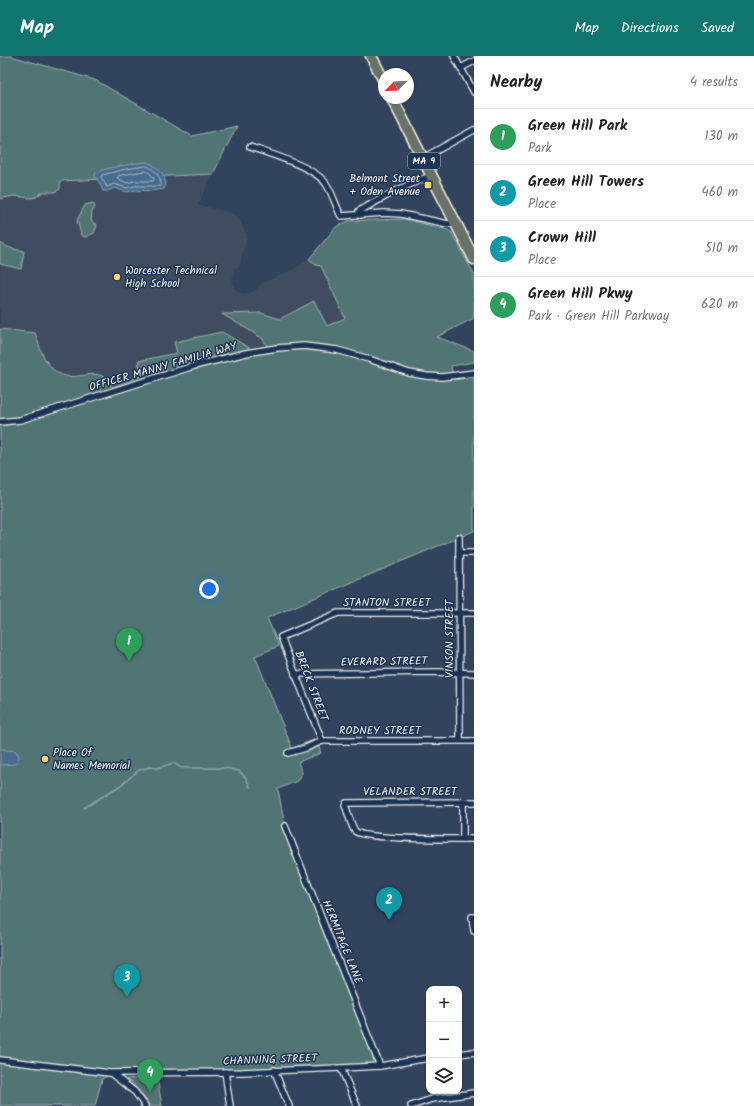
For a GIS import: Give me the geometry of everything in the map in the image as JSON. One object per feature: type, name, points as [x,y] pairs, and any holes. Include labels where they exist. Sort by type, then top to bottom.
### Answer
[{"type":"highway","points":[[371,56],[378,69]]},
{"type":"highway","name":"MA 9","points":[[395,104],[474,259]]},
{"type":"street","points":[[454,56],[474,92]]},
{"type":"street","points":[[461,68],[474,61]]},
{"type":"street","points":[[423,158],[474,130]]},
{"type":"street","points":[[250,147],[310,170],[318,176],[326,184],[341,216],[403,214],[448,224],[456,223]]},
{"type":"street","points":[[360,215],[360,211],[394,191],[432,176]]},
{"type":"street","name":"OFFICER MANNY FAMILIA WAY","points":[[0,422],[13,421],[46,412],[194,366],[246,353],[277,348],[313,347],[337,350],[409,373],[426,376],[442,377],[474,373]]},
{"type":"street","name":"VINSON STREET","points":[[459,537],[460,740]]},
{"type":"street","points":[[460,554],[474,553]]},
{"type":"street","name":"STANTON STREET","points":[[281,638],[338,613],[474,613]]},
{"type":"street","name":"BRECK STREET","points":[[281,638],[322,741]]},
{"type":"street","name":"EVERARD STREET","points":[[295,674],[430,672],[460,674],[474,673]]},
{"type":"street","name":"RODNEY STREET","points":[[288,753],[303,749],[322,741],[474,741]]},
{"type":"street","points":[[463,802],[463,839],[474,839]]},
{"type":"street","name":"VELANDER STREET","points":[[463,839],[388,837],[361,834],[355,831],[345,805],[346,803],[474,802]]},
{"type":"street","name":"HERMITAGE LANE","points":[[285,826],[380,1066]]},
{"type":"street","points":[[473,917],[474,931]]},
{"type":"street","points":[[462,1054],[474,1052]]},
{"type":"street","name":"CHANNING STREET","points":[[0,1060],[112,1073],[225,1072],[341,1068],[380,1066],[426,1058]]},
{"type":"street","points":[[341,1068],[357,1106]]},
{"type":"street","points":[[274,1070],[290,1106]]},
{"type":"street","points":[[225,1072],[230,1106]]},
{"type":"street","points":[[112,1073],[134,1092],[145,1106]]},
{"type":"street","points":[[411,1106],[432,1099],[474,1093]]},
{"type":"street","points":[[432,1099],[435,1106]]},
{"type":"shaded area","name":"Worcester Technical High School","points":[[213,174],[198,205],[229,212],[238,218],[247,235],[240,265],[239,267],[234,268],[232,284],[237,291],[243,294],[252,292],[262,283],[293,270],[309,259],[316,265],[321,266],[345,318],[327,326],[314,301],[280,319],[261,313],[223,314],[262,338],[267,346],[251,349],[222,332],[175,342],[177,353],[139,361],[142,376],[111,387],[108,380],[90,375],[68,377],[60,374],[46,362],[35,333],[0,329],[0,192],[56,181]]},
{"type":"green space","points":[[0,56],[11,56],[95,80],[192,136],[237,126],[213,174],[60,181],[60,189],[55,192],[43,192],[36,197],[31,198],[13,196],[0,199]]},
{"type":"green space","points":[[93,203],[95,207],[92,212],[91,221],[97,225],[94,233],[85,237],[81,235],[77,220],[85,205]]},
{"type":"green space","points":[[405,219],[448,230],[452,233],[474,274],[474,318],[437,337],[474,351],[474,362],[451,366],[454,380],[474,377],[474,531],[267,618],[279,646],[255,656],[292,748],[316,739],[321,753],[298,762],[302,773],[297,781],[278,789],[285,826],[380,1066],[112,1073],[102,1079],[95,1106],[0,1106],[0,329],[35,333],[43,356],[54,370],[61,375],[98,375],[107,379],[112,387],[142,376],[138,361],[177,353],[174,342],[222,332],[251,349],[267,346],[262,338],[222,314],[261,313],[280,319],[314,301],[327,326],[345,318],[321,266],[316,265],[309,259],[336,227],[348,221]]},
{"type":"green space","points":[[0,243],[10,248],[24,251],[21,269],[0,264]]},
{"type":"green space","points":[[157,1078],[162,1106],[151,1106],[132,1083],[126,1079]]},
{"type":"water","points":[[146,162],[158,169],[164,176],[164,189],[150,191],[135,190],[127,192],[114,188],[108,191],[103,191],[95,176],[96,172],[102,170]]},
{"type":"water","points":[[0,748],[16,751],[19,756],[17,762],[14,764],[0,765]]},
{"type":"waterway","points":[[84,808],[121,785],[139,770],[150,767],[157,768],[174,763],[181,768],[225,768],[239,771],[246,778],[250,787]]},
{"type":"place","name":"Belmont Street + Oden Avenue","points":[[428,185]]},
{"type":"place","name":"Worcester Technical High School","points":[[117,277]]},
{"type":"place","name":"Green Hill Park","points":[[129,661]]},
{"type":"place","name":"Place Of Names Memorial","points":[[45,759]]},
{"type":"place","name":"Green Hill Towers","points":[[389,920]]},
{"type":"place","name":"Crown Hill","points":[[127,997]]},
{"type":"place","name":"Green Hill Pkwy","points":[[150,1092]]}]
